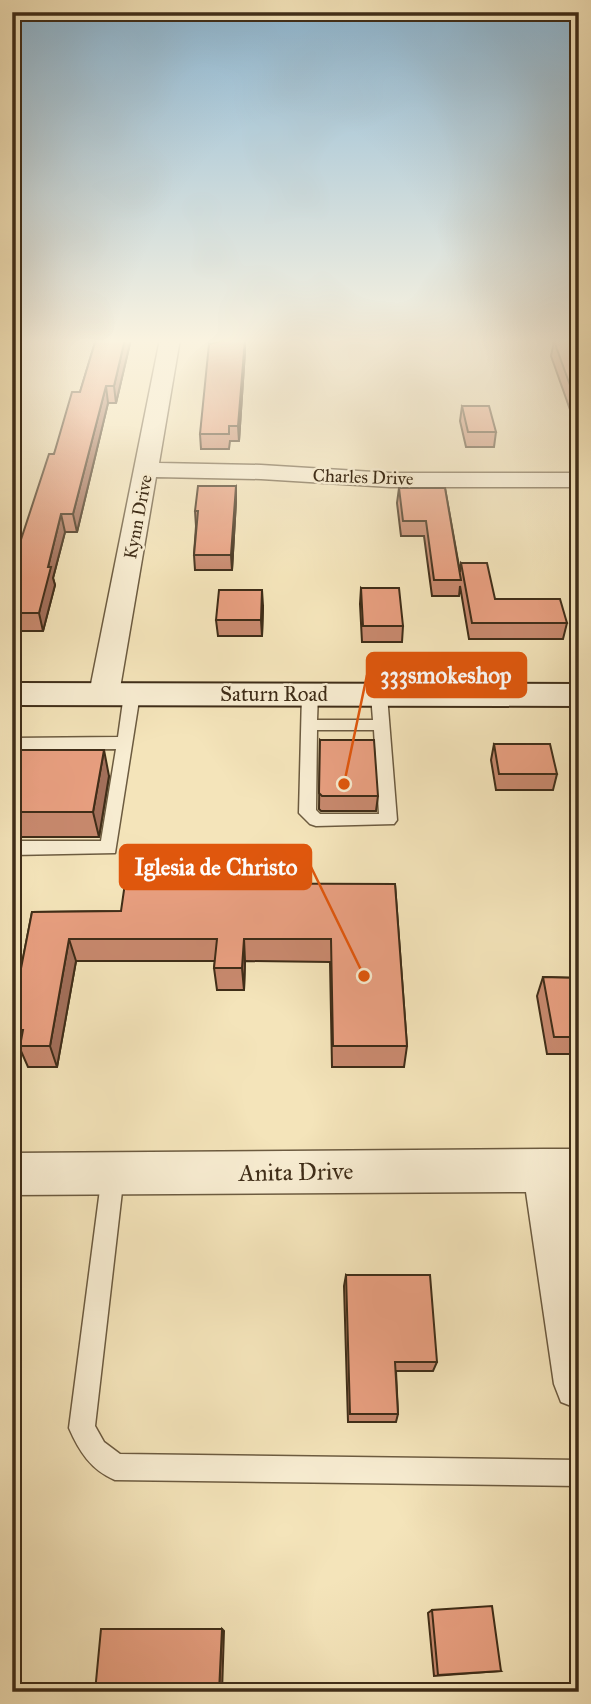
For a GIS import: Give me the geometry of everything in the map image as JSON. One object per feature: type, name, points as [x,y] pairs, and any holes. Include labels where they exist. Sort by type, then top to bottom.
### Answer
[{"type":"street","name":"Kynn Drive","points":[[118,694],[156,419]]},
{"type":"street","name":"Charles Drive","points":[[147,470],[261,472],[390,480],[579,480]]},
{"type":"street","name":"Saturn Road","points":[[12,694],[118,694],[310,710],[380,710],[579,695]]},
{"type":"street","name":"Anita Drive","points":[[12,1174],[562,1170]]},
{"type":"street","points":[[562,1170],[579,1384]]},
{"type":"lane","points":[[12,848],[109,848],[124,744],[118,694]]},
{"type":"lane","points":[[310,710],[307,813],[316,820],[388,820],[380,710]]},
{"type":"lane","points":[[12,744],[124,744]]},
{"type":"lane","points":[[113,1174],[82,1428],[95,1451],[115,1467],[579,1473]]},
{"type":"building","points":[[64,419],[98,419],[73,514],[61,514],[39,613],[12,613],[12,567],[49,454],[54,454]]},
{"type":"building","points":[[202,419],[239,419],[238,426],[229,426],[229,434],[200,434]]},
{"type":"building","points":[[465,419],[492,419],[496,432],[468,432]]},
{"type":"building","points":[[198,486],[236,486],[231,555],[194,555]]},
{"type":"building","points":[[399,488],[445,488],[461,580],[434,580],[426,521],[403,521]]},
{"type":"building","points":[[461,563],[487,563],[495,599],[560,599],[567,623],[472,623]]},
{"type":"building","points":[[361,588],[399,588],[403,626],[363,626]]},
{"type":"building","points":[[219,590],[262,590],[261,620],[216,620]]},
{"type":"building","points":[[320,740],[374,740],[378,796],[322,796],[319,793]]},
{"type":"building","points":[[494,744],[550,744],[557,774],[499,774]]},
{"type":"building","points":[[12,750],[104,750],[93,812],[12,812]]},
{"type":"building","points":[[125,883],[395,884],[407,1046],[333,1046],[331,939],[244,939],[242,968],[214,968],[217,939],[69,939],[50,1046],[20,1046],[23,1030],[12,1030],[12,994],[16,994],[32,912],[121,911]]},
{"type":"building","points":[[543,977],[579,978],[579,1037],[554,1037]]},
{"type":"building","points":[[346,1275],[430,1275],[437,1362],[395,1362],[398,1414],[350,1414]]},
{"type":"building","points":[[492,1606],[501,1671],[438,1675],[432,1610]]},
{"type":"building","points":[[101,1629],[222,1629],[219,1692],[95,1692]]},
{"type":"place","name":"333smokeshop","points":[[344,784]]},
{"type":"place","name":"Iglesia de Christo","points":[[364,976]]}]
